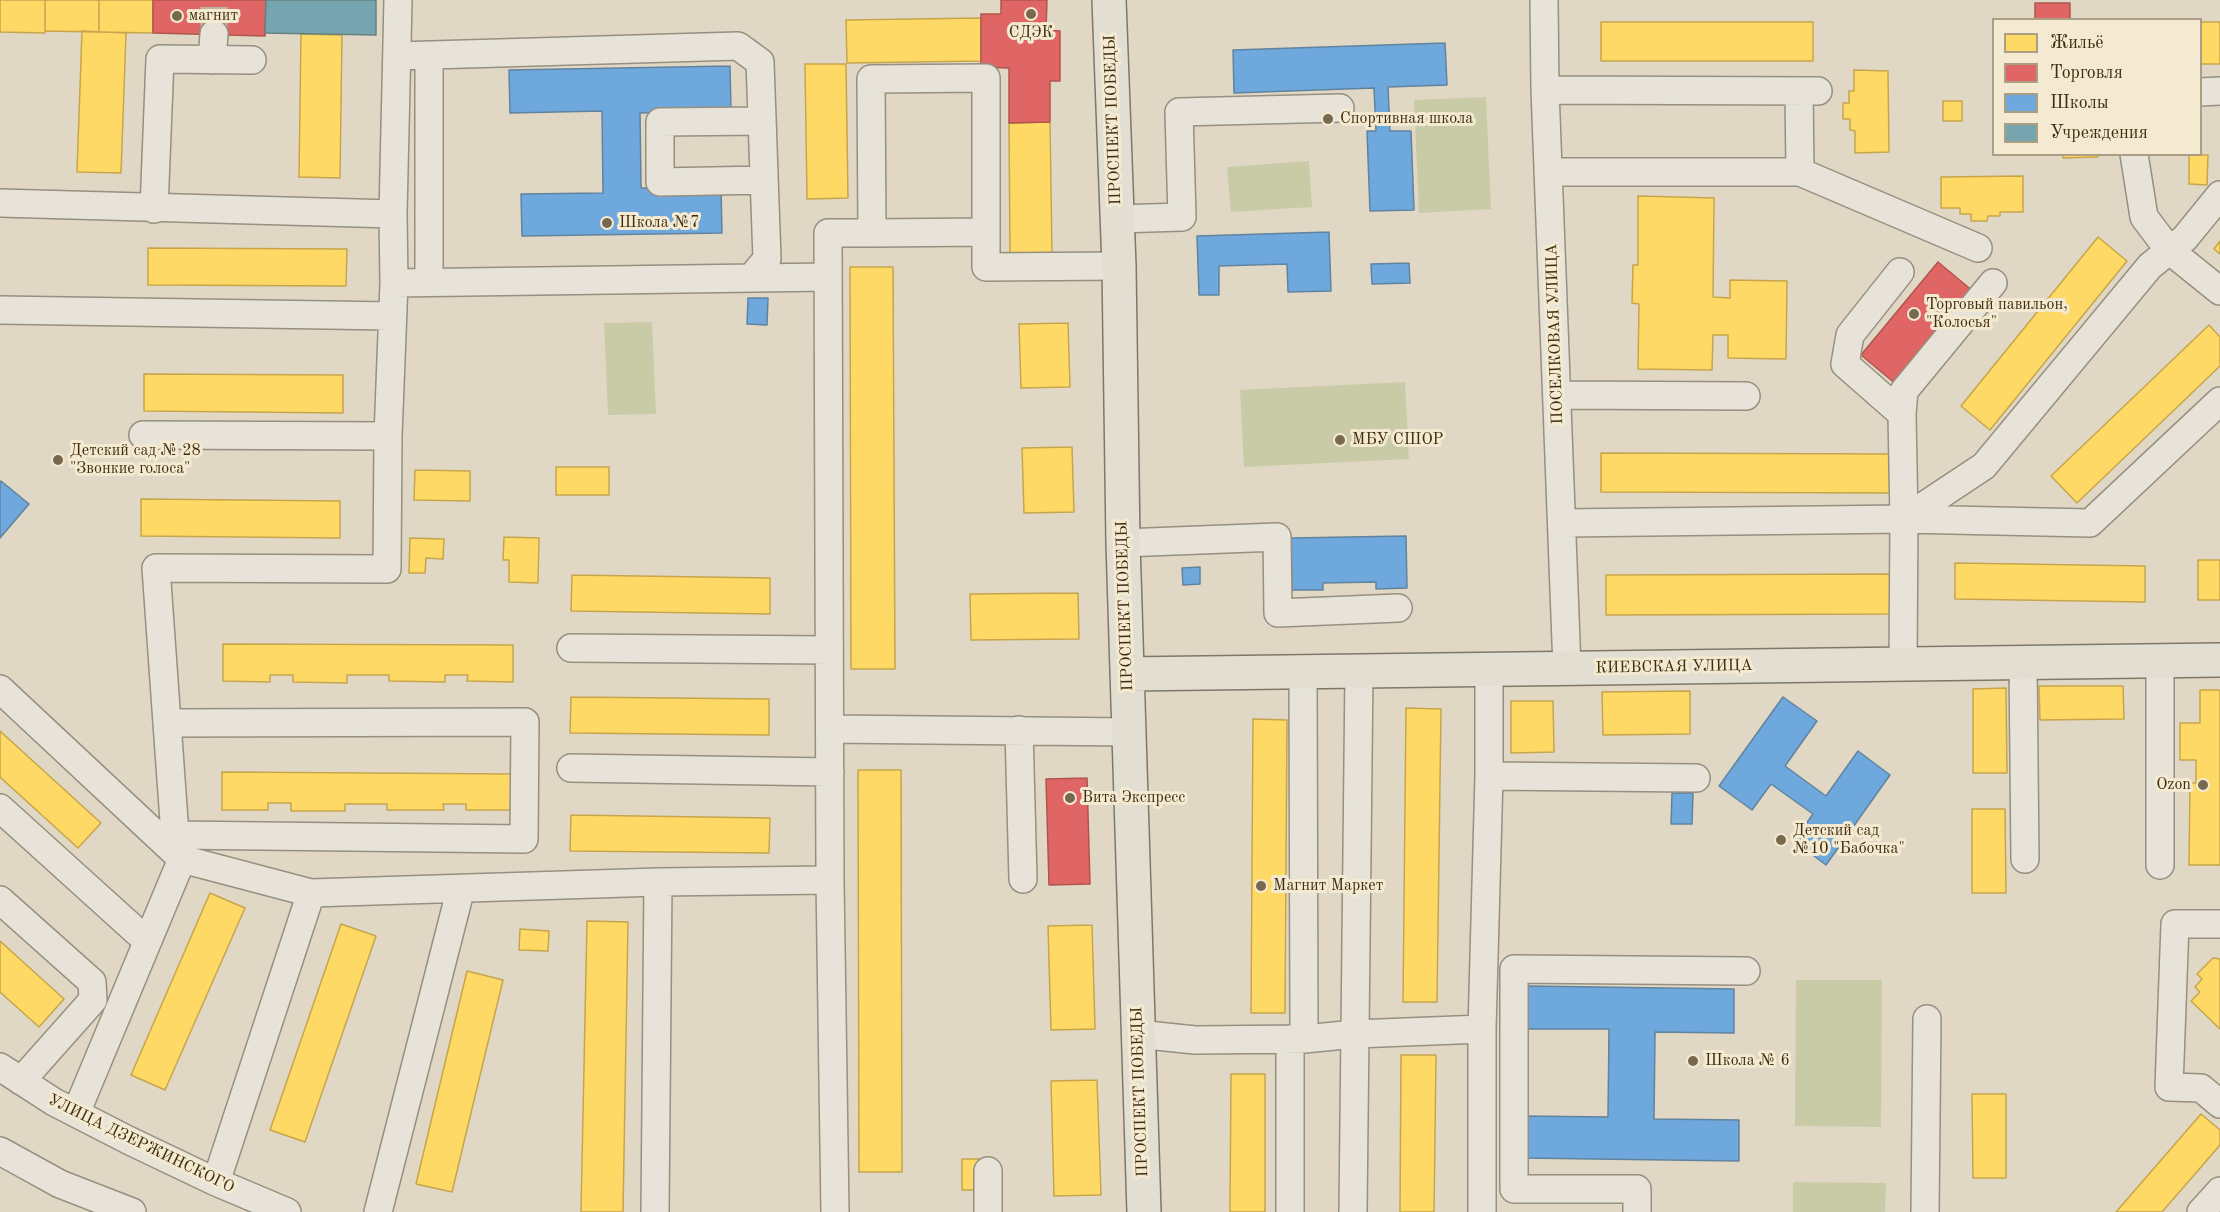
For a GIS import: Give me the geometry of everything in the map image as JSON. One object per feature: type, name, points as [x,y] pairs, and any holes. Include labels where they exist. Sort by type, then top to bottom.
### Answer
[{"type":"main road","name":"ПРОСПЕКТ ПОБЕДЫ","points":[[1109,0],[1119,266],[1123,543],[1144,1212]]},
{"type":"main road","name":"КИЕВСКАЯ УЛИЦА","points":[[1127,674],[2220,660]]},
{"type":"street","points":[[76,1113],[147,941],[176,847],[156,568],[387,569],[398,0]]},
{"type":"street","name":"ПОСЕЛКОВАЯ УЛИЦА","points":[[1544,0],[1545,90],[1567,668]]},
{"type":"street","points":[[397,57],[738,46],[760,62],[767,259],[751,278]]},
{"type":"street","points":[[154,208],[160,59],[213,47],[252,60]]},
{"type":"street","points":[[429,56],[429,282]]},
{"type":"street","points":[[872,233],[871,79],[986,78],[986,267],[1119,266]]},
{"type":"street","points":[[1545,90],[1809,91],[1800,172]]},
{"type":"street","points":[[2202,92],[2220,91]]},
{"type":"street","points":[[1117,219],[1182,217],[1179,112],[1340,108]]},
{"type":"street","points":[[762,121],[660,122],[660,182],[764,180]]},
{"type":"street","points":[[2134,156],[2144,218],[2169,250],[2220,291]]},
{"type":"street","points":[[1548,172],[1800,172],[1978,248]]},
{"type":"street","points":[[1904,519],[1984,466],[2150,266],[2185,238],[2220,195]]},
{"type":"street","points":[[0,204],[393,214]]},
{"type":"street","points":[[835,1212],[830,880],[828,233],[986,232]]},
{"type":"street","points":[[1900,272],[1850,335],[1845,364],[1902,414]]},
{"type":"street","points":[[394,283],[828,277]]},
{"type":"street","points":[[1903,664],[1902,414],[1904,391],[1993,283]]},
{"type":"street","points":[[0,310],[392,316]]},
{"type":"street","points":[[1557,395],[1746,396]]},
{"type":"street","points":[[1562,523],[1904,519],[2090,523],[2220,401]]},
{"type":"street","points":[[143,435],[388,436]]},
{"type":"street","points":[[1123,543],[1276,537],[1278,613],[1398,608]]},
{"type":"street","points":[[571,648],[829,650]]},
{"type":"street","points":[[2160,661],[2160,865]]},
{"type":"street","points":[[2023,663],[2025,859]]},
{"type":"street","points":[[1482,1212],[1482,1029],[1489,776],[1489,669]]},
{"type":"street","points":[[1353,1212],[1359,671]]},
{"type":"street","points":[[1290,1212],[1297,1039],[1303,672]]},
{"type":"street","points":[[0,689],[176,847],[311,893],[658,882],[830,880]]},
{"type":"street","points":[[167,723],[525,722],[524,839],[176,847]]},
{"type":"street","points":[[830,729],[1130,732]]},
{"type":"street","points":[[1019,730],[1023,879]]},
{"type":"street","points":[[571,768],[830,772]]},
{"type":"street","points":[[1489,776],[1696,778]]},
{"type":"street","points":[[0,808],[147,941]]},
{"type":"street","points":[[655,1212],[658,882]]},
{"type":"street","points":[[378,1212],[461,888]]},
{"type":"street","points":[[216,1182],[311,893]]},
{"type":"street","points":[[0,900],[92,982],[93,1000],[10,1074]]},
{"type":"street","points":[[2220,924],[2175,924],[2169,1087],[2201,1088],[2220,1104]]},
{"type":"street","points":[[1637,1212],[1637,1189],[1514,1189],[1514,969],[1746,971]]},
{"type":"street","points":[[1925,1212],[1927,1019]]},
{"type":"street","points":[[1137,1034],[1195,1040],[1297,1039],[1355,1034],[1482,1029]]},
{"type":"street","name":"УЛИЦА ДЗЕРЖИНСКОГО","points":[[10,1074],[76,1113],[216,1182],[287,1212]]},
{"type":"street","points":[[0,1151],[60,1184],[132,1212]]},
{"type":"street","points":[[988,1171],[988,1212]]},
{"type":"street","points":[[2201,1212],[2220,1191]]},
{"type":"green space","points":[[1486,97],[1491,209],[1419,213],[1414,100]]},
{"type":"green space","points":[[1309,161],[1312,207],[1231,212],[1227,167]]},
{"type":"green space","points":[[652,322],[656,414],[608,415],[604,323]]},
{"type":"green space","points":[[1405,382],[1409,459],[1244,467],[1240,390]]},
{"type":"green space","points":[[1796,980],[1882,980],[1881,1127],[1795,1126]]},
{"type":"green space","points":[[1793,1182],[1886,1183],[1885,1212],[1793,1212]]},
{"type":"building: Жильё","points":[[0,0],[45,0],[45,33],[0,32]]},
{"type":"building: Жильё","points":[[45,0],[99,0],[99,32],[45,31]]},
{"type":"building: Жильё","points":[[99,0],[153,0],[153,33],[99,32]]},
{"type":"building: Жильё","points":[[981,18],[981,61],[847,63],[846,20]]},
{"type":"building: Жильё","points":[[1601,22],[1813,22],[1813,61],[1601,61]]},
{"type":"building: Жильё","points":[[2202,22],[2220,22],[2220,64],[2202,64]]},
{"type":"building: Жильё","points":[[82,31],[126,33],[121,173],[77,172]]},
{"type":"building: Жильё","points":[[301,34],[342,35],[340,178],[299,177]]},
{"type":"building: Жильё","points":[[805,64],[846,64],[848,198],[807,199]]},
{"type":"building: Жильё","points":[[1854,70],[1888,71],[1889,152],[1855,153],[1855,131],[1850,130],[1850,119],[1843,119],[1843,103],[1849,103],[1849,91],[1854,91]]},
{"type":"building: Жильё","points":[[1943,101],[1962,101],[1962,121],[1943,121]]},
{"type":"building: Жильё","points":[[1050,122],[1052,255],[1010,256],[1009,123]]},
{"type":"building: Жильё","points":[[2208,155],[2207,185],[2189,184],[2189,156]]},
{"type":"building: Жильё","points":[[2063,156],[2098,156],[2098,157],[2063,158]]},
{"type":"building: Жильё","points":[[2023,176],[2023,212],[2000,212],[2000,216],[1988,216],[1987,221],[1971,221],[1971,214],[1960,214],[1960,208],[1941,208],[1941,177]]},
{"type":"building: Жильё","points":[[1638,196],[1714,198],[1713,297],[1730,298],[1730,280],[1787,281],[1786,359],[1728,358],[1728,335],[1713,335],[1712,370],[1638,369],[1639,304],[1632,303],[1633,265],[1638,265]]},
{"type":"building: Жильё","points":[[2098,237],[2127,261],[1990,430],[1961,406]]},
{"type":"building: Жильё","points":[[2220,241],[2220,254],[2214,249]]},
{"type":"building: Жильё","points":[[148,248],[347,249],[346,286],[148,285]]},
{"type":"building: Жильё","points":[[850,267],[893,267],[895,669],[851,669]]},
{"type":"building: Жильё","points":[[1068,323],[1070,387],[1021,388],[1019,324]]},
{"type":"building: Жильё","points":[[2209,325],[2220,337],[2220,366],[2077,503],[2051,476]]},
{"type":"building: Жильё","points":[[144,374],[343,375],[343,413],[144,411]]},
{"type":"building: Жильё","points":[[1072,447],[1074,512],[1024,513],[1022,448]]},
{"type":"building: Жильё","points":[[1601,453],[1896,454],[1896,493],[1601,492]]},
{"type":"building: Жильё","points":[[556,467],[609,467],[609,495],[556,495]]},
{"type":"building: Жильё","points":[[415,470],[470,471],[470,501],[414,500]]},
{"type":"building: Жильё","points":[[141,499],[340,501],[340,538],[141,536]]},
{"type":"building: Жильё","points":[[504,537],[539,538],[538,583],[509,582],[509,560],[503,560]]},
{"type":"building: Жильё","points":[[410,538],[444,539],[443,559],[426,558],[425,573],[409,573]]},
{"type":"building: Жильё","points":[[2198,560],[2220,560],[2220,600],[2198,600]]},
{"type":"building: Жильё","points":[[1955,563],[2145,566],[2145,602],[1955,599]]},
{"type":"building: Жильё","points":[[1891,574],[1891,614],[1606,615],[1606,575]]},
{"type":"building: Жильё","points":[[572,575],[770,578],[770,614],[571,611]]},
{"type":"building: Жильё","points":[[1078,593],[1079,639],[971,640],[970,594]]},
{"type":"building: Жильё","points":[[223,644],[513,645],[513,682],[467,681],[468,675],[445,675],[445,682],[389,681],[389,675],[347,675],[347,683],[293,682],[293,675],[270,675],[270,682],[223,681]]},
{"type":"building: Жильё","points":[[2039,686],[2123,686],[2124,719],[2040,720]]},
{"type":"building: Жильё","points":[[2006,688],[2007,773],[1973,773],[1973,689]]},
{"type":"building: Жильё","points":[[2200,690],[2220,690],[2220,865],[2189,865],[2190,783],[2196,783],[2196,760],[2180,760],[2180,723],[2200,723]]},
{"type":"building: Жильё","points":[[1690,691],[1690,734],[1603,735],[1602,692]]},
{"type":"building: Жильё","points":[[571,697],[769,699],[769,735],[570,733]]},
{"type":"building: Жильё","points":[[1511,701],[1553,701],[1554,752],[1511,753]]},
{"type":"building: Жильё","points":[[1406,708],[1441,709],[1437,1002],[1403,1002]]},
{"type":"building: Жильё","points":[[1253,719],[1287,720],[1285,1013],[1251,1013]]},
{"type":"building: Жильё","points":[[0,731],[101,823],[78,848],[0,777]]},
{"type":"building: Жильё","points":[[858,770],[901,770],[902,1172],[859,1172]]},
{"type":"building: Жильё","points":[[222,772],[512,774],[512,810],[466,810],[466,804],[443,804],[444,810],[387,810],[387,804],[345,804],[345,811],[291,811],[291,803],[268,803],[268,810],[222,810]]},
{"type":"building: Жильё","points":[[1972,809],[2005,809],[2006,893],[1972,893]]},
{"type":"building: Жильё","points":[[571,815],[770,818],[769,853],[570,851]]},
{"type":"building: Жильё","points":[[210,893],[245,908],[165,1090],[131,1075]]},
{"type":"building: Жильё","points":[[587,921],[628,922],[623,1212],[581,1212]]},
{"type":"building: Жильё","points":[[341,924],[376,936],[305,1142],[270,1130]]},
{"type":"building: Жильё","points":[[1092,925],[1095,1029],[1051,1030],[1048,926]]},
{"type":"building: Жильё","points":[[520,929],[549,931],[548,951],[519,950]]},
{"type":"building: Жильё","points":[[0,941],[64,999],[39,1027],[0,992]]},
{"type":"building: Жильё","points":[[2213,958],[2220,959],[2220,1029],[2191,1001],[2200,992],[2195,987],[2202,979],[2197,974]]},
{"type":"building: Жильё","points":[[467,971],[503,980],[452,1192],[416,1184]]},
{"type":"building: Жильё","points":[[1401,1055],[1436,1055],[1434,1212],[1400,1212]]},
{"type":"building: Жильё","points":[[1231,1074],[1265,1074],[1265,1212],[1230,1212]]},
{"type":"building: Жильё","points":[[1097,1080],[1101,1195],[1054,1196],[1051,1081]]},
{"type":"building: Жильё","points":[[1972,1094],[2006,1094],[2006,1178],[1973,1178]]},
{"type":"building: Жильё","points":[[2201,1114],[2220,1130],[2220,1145],[2162,1212],[2116,1212]]},
{"type":"building: Жильё","points":[[962,1159],[979,1159],[979,1190],[962,1190]]},
{"type":"building: Торговля","points":[[153,0],[266,0],[265,36],[153,33]]},
{"type":"building: Торговля","points":[[1001,0],[1047,0],[1046,30],[1060,31],[1060,81],[1050,81],[1050,122],[1009,123],[1009,68],[981,67],[981,14],[1001,14]]},
{"type":"building: Торговля","points":[[2035,3],[2070,3],[2070,18],[2035,18]]},
{"type":"building: Торговля","points":[[1938,262],[1974,292],[1897,385],[1861,355]]},
{"type":"building: Торговля","points":[[1087,778],[1090,884],[1049,885],[1046,779]]},
{"type":"building: Школы","points":[[1445,43],[1447,85],[1388,87],[1390,131],[1411,131],[1414,210],[1370,211],[1367,131],[1376,131],[1374,88],[1234,93],[1233,50]]},
{"type":"building: Школы","points":[[730,66],[731,111],[640,113],[641,188],[721,187],[722,233],[522,236],[521,194],[603,193],[602,111],[510,113],[509,70]]},
{"type":"building: Школы","points":[[1329,232],[1331,291],[1288,292],[1287,264],[1219,266],[1219,295],[1199,295],[1197,236]]},
{"type":"building: Школы","points":[[1409,263],[1410,283],[1372,284],[1371,264]]},
{"type":"building: Школы","points":[[748,298],[768,298],[767,325],[747,324]]},
{"type":"building: Школы","points":[[1,481],[29,504],[0,538],[0,483]]},
{"type":"building: Школы","points":[[1406,536],[1407,588],[1376,589],[1376,582],[1323,583],[1323,590],[1292,590],[1291,538]]},
{"type":"building: Школы","points":[[1200,567],[1200,584],[1183,585],[1182,568]]},
{"type":"building: Школы","points":[[1783,697],[1817,721],[1785,766],[1826,796],[1858,751],[1890,775],[1826,865],[1794,841],[1813,814],[1771,784],[1752,810],[1719,786]]},
{"type":"building: Школы","points":[[1672,793],[1693,793],[1692,824],[1671,824]]},
{"type":"building: Школы","points":[[1528,986],[1734,989],[1734,1033],[1655,1032],[1654,1119],[1739,1120],[1739,1161],[1522,1158],[1523,1116],[1608,1117],[1609,1029],[1528,1029]]},
{"type":"building: Учреждения","points":[[266,0],[376,0],[376,35],[265,33]]},
{"type":"tunnel","points":[[214,0],[214,34]]},
{"type":"place","name":"СДЭК","points":[[1031,14]]},
{"type":"place","name":"магнит","points":[[177,16]]},
{"type":"place","name":"Спортивная школа","points":[[1328,119]]},
{"type":"place","name":"Школа №7","points":[[607,223]]},
{"type":"place","name":"Торговый павильон, \"Колосья\"","points":[[1914,314]]},
{"type":"place","name":"МБУ СШОР","points":[[1340,440]]},
{"type":"place","name":"Детский сад № 28 \"Звонкие голоса\"","points":[[58,460]]},
{"type":"place","name":"Ozon","points":[[2203,785]]},
{"type":"place","name":"Вита Экспресс","points":[[1070,798]]},
{"type":"place","name":"Детский сад №10 \"Бабочка\"","points":[[1781,840]]},
{"type":"place","name":"Магнит Маркет","points":[[1261,886]]},
{"type":"place","name":"Школа № 6","points":[[1693,1061]]}]
